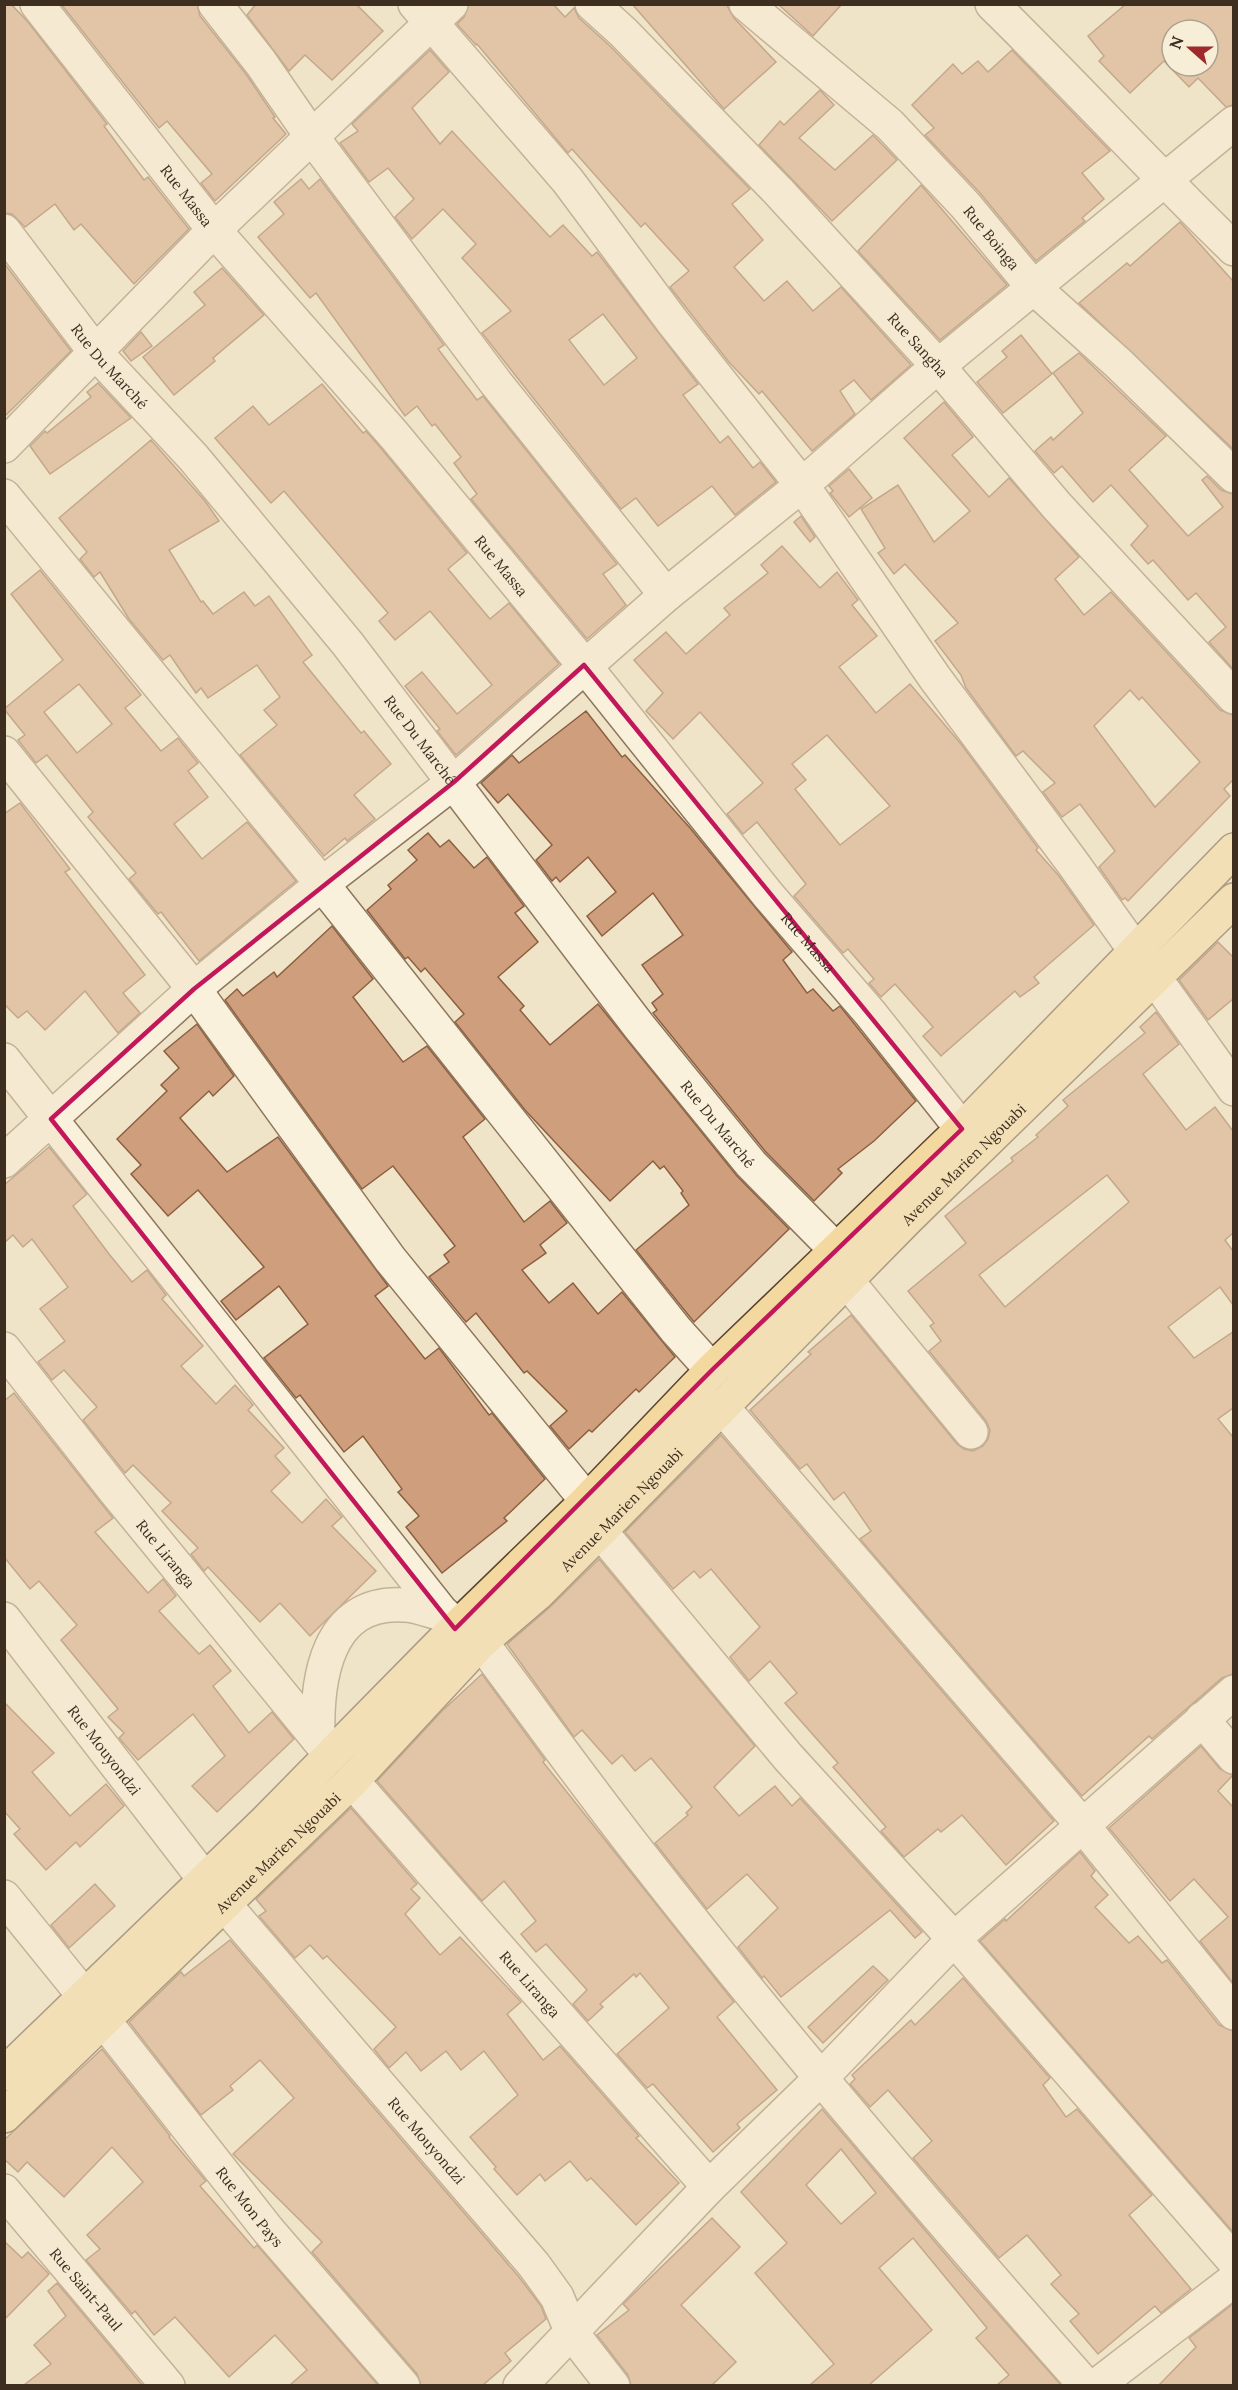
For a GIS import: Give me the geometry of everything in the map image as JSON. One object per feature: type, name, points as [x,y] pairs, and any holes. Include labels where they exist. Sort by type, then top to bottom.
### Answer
[{"type":"main road","points":[[4,2074],[94,2009],[324,1747],[460,1629],[712,1370],[962,1129],[1233,850]]},
{"type":"main road","name":"Avenue Marien Ngouabi","points":[[4,2116],[94,2009],[225,1905],[352,1781],[460,1629],[537,1594],[721,1406],[785,1346],[847,1281],[1154,979],[1229,914]]},
{"type":"street","name":"Rue Massa","points":[[37,4],[214,230],[394,435],[584,664],[760,886],[870,1013],[962,1129]]},
{"type":"street","points":[[215,4],[261,63],[312,137],[496,383],[666,595]]},
{"type":"street","name":"Rue Sangha","points":[[592,4],[623,32],[778,191],[938,366],[1057,506],[1233,697]]},
{"type":"street","name":"Rue Boinga","points":[[746,4],[890,125],[966,206],[1033,287],[1118,363],[1233,476]]},
{"type":"street","points":[[992,4],[1058,69],[1163,181],[1233,249]]},
{"type":"street","points":[[4,446],[214,230],[312,137],[432,12],[568,180],[672,321],[802,485],[935,678],[1136,951],[1233,1089]]},
{"type":"street","points":[[4,1161],[194,989],[322,884],[454,782],[584,664],[802,485],[938,366],[1233,123]]},
{"type":"street","name":"Rue Du Marché","points":[[4,231],[96,353],[193,457],[347,643],[638,1025],[751,1164],[836,1250]]},
{"type":"street","points":[[4,496],[322,884],[676,1330],[712,1370]]},
{"type":"street","points":[[4,753],[194,989],[390,1259],[587,1501]]},
{"type":"street","points":[[4,1060],[642,1858],[821,2078],[948,2230],[1086,2385]]},
{"type":"street","points":[[847,1281],[971,1432]]},
{"type":"street","name":"Rue Liranga","points":[[4,1349],[115,1491],[324,1747]]},
{"type":"street","points":[[721,1406],[1084,1827],[1233,2013]]},
{"type":"street","points":[[600,1532],[788,1756],[954,1940],[1233,2261]]},
{"type":"street","points":[[324,1747],[317,1708],[323,1663],[342,1629],[374,1606],[406,1605],[460,1629]]},
{"type":"street","name":"Rue Mouyondzi","points":[[4,1619],[205,1880]]},
{"type":"street","points":[[520,2385],[709,2187],[821,2078],[954,1940],[1084,1827],[1233,1692]]},
{"type":"street","points":[[1202,1719],[1233,1757]]},
{"type":"street","name":"Rue Liranga","points":[[352,1781],[709,2187]]},
{"type":"street","name":"Rue Mon Pays","points":[[4,1897],[268,2230],[403,2385]]},
{"type":"street","name":"Rue Mouyondzi","points":[[225,1905],[534,2265],[557,2297],[572,2333],[613,2385]]},
{"type":"street","name":"Rue Saint-Paul","points":[[4,2191],[168,2385]]},
{"type":"street","points":[[1096,2385],[1233,2280]]},
{"type":"highlighted area","points":[[584,665],[962,1129],[712,1370],[455,1629],[51,1119],[194,989],[454,782]]},
{"type":"building","points":[[4,4],[11,4],[28,22],[107,124],[104,126],[144,180],[148,177],[189,229],[134,284],[81,224],[74,230],[55,204],[25,227],[12,214],[4,213]]},
{"type":"building","points":[[61,4],[197,4],[200,16],[246,74],[275,117],[273,118],[286,134],[215,201],[201,183],[212,174],[167,121],[159,128]]},
{"type":"building","points":[[256,4],[356,4],[383,31],[332,80],[305,55],[289,71],[247,15]]},
{"type":"building","points":[[469,4],[553,4],[565,17],[574,8],[579,18],[610,46],[750,189],[732,204],[763,240],[734,267],[764,301],[787,281],[813,311],[841,287],[911,365],[871,400],[854,380],[840,391],[855,414],[812,451],[762,391],[759,394],[728,361],[670,287],[689,271],[645,223],[641,227],[572,149],[568,153],[477,44],[457,24],[464,17]]},
{"type":"building","points":[[632,4],[726,4],[734,18],[776,62],[724,109]]},
{"type":"building","points":[[778,4],[842,4],[813,36]]},
{"type":"building","points":[[1126,4],[1233,4],[1233,105],[1226,107],[1198,78],[1220,78],[1220,18],[1160,18],[1160,65],[1130,93],[1099,61],[1104,56],[1088,36]]},
{"type":"building","points":[[430,50],[449,72],[412,108],[440,144],[452,131],[550,237],[563,225],[592,256],[597,252],[698,384],[683,395],[720,443],[728,436],[753,468],[760,462],[776,482],[735,515],[712,486],[658,526],[636,498],[621,509],[482,333],[511,311],[462,258],[476,244],[443,209],[412,239],[395,217],[414,199],[388,168],[369,182],[340,143],[358,131],[352,124]],"holes":[[[603,314],[637,358],[604,385],[569,340]]]},
{"type":"building","points":[[1012,50],[1110,151],[1082,173],[1104,199],[1082,218],[1085,221],[1036,261],[980,193],[925,135],[934,128],[912,105],[953,64],[962,74],[978,61],[988,72]]},
{"type":"building","points":[[1180,78],[1198,78],[1189,87]]},
{"type":"building","points":[[820,90],[834,105],[799,138],[835,170],[873,135],[897,160],[832,221],[759,145],[780,121],[784,125]]},
{"type":"building","points":[[301,179],[309,189],[320,179],[444,345],[438,349],[477,400],[483,396],[617,564],[603,574],[626,605],[587,639],[471,499],[477,494],[454,463],[461,457],[435,424],[432,426],[417,406],[405,416],[316,293],[310,298],[258,237],[284,214],[274,202]]},
{"type":"building","points":[[921,185],[1007,285],[940,340],[858,251]]},
{"type":"building","points":[[1180,222],[1233,281],[1233,449],[1079,303],[1127,263],[1130,266]]},
{"type":"building","points":[[4,263],[71,351],[4,417]]},
{"type":"building","points":[[222,268],[264,315],[213,358],[215,361],[174,395],[143,357],[205,305],[194,292]]},
{"type":"building","points":[[141,332],[152,346],[131,361],[123,351]]},
{"type":"building","points":[[1021,335],[1052,374],[1003,413],[977,382],[1007,357],[1002,351]]},
{"type":"building","points":[[1079,353],[1166,436],[1129,470],[1188,536],[1223,507],[1202,480],[1207,476],[1221,490],[1233,494],[1233,669],[1209,642],[1226,627],[1196,593],[1188,600],[1153,560],[1148,564],[1131,545],[1148,526],[1111,485],[1093,502],[1062,466],[1054,473],[1035,451],[1051,437],[1053,440],[1083,413],[1053,373]]},
{"type":"building","points":[[98,383],[131,418],[50,474],[30,446],[45,431],[47,433],[91,397],[87,392]]},
{"type":"building","points":[[322,384],[363,433],[366,431],[380,447],[467,553],[448,569],[490,619],[509,603],[559,664],[456,755],[437,731],[440,729],[405,686],[422,672],[457,714],[492,685],[430,611],[395,640],[379,621],[388,613],[284,491],[271,503],[215,438],[253,406],[269,425]]},
{"type":"building","points":[[944,402],[973,437],[952,455],[989,497],[1009,478],[1079,557],[1055,579],[1084,615],[1111,592],[1220,710],[1233,715],[1233,780],[1224,789],[1230,796],[1128,901],[1125,898],[1122,900],[1099,867],[1115,851],[1080,804],[1062,817],[1043,792],[1055,783],[1023,751],[1016,756],[935,641],[958,623],[905,564],[894,574],[878,553],[885,548],[861,509],[898,485],[934,542],[970,511],[904,438]],"holes":[[[1130,690],[1139,700],[1142,697],[1200,762],[1155,807],[1094,726]]]},
{"type":"building","points":[[151,440],[205,501],[219,521],[169,550],[201,602],[203,601],[213,614],[244,592],[255,606],[269,596],[312,655],[303,662],[361,733],[364,731],[391,764],[354,795],[375,819],[347,841],[345,838],[324,856],[240,755],[277,725],[264,710],[280,697],[257,665],[208,698],[201,688],[196,693],[170,655],[163,660],[129,619],[100,572],[94,577],[80,559],[87,552],[59,518]]},
{"type":"building","points":[[849,469],[872,498],[849,517],[830,493],[833,491],[829,486]]},
{"type":"building","points":[[801,516],[815,537],[810,542],[794,522]]},
{"type":"building","points":[[782,546],[820,588],[837,572],[858,600],[852,605],[877,636],[839,667],[876,713],[910,684],[961,744],[1038,848],[1036,850],[1059,876],[1094,925],[1034,977],[1039,983],[1020,997],[1015,991],[941,1056],[923,1036],[933,1027],[895,984],[881,997],[869,983],[874,979],[848,949],[843,953],[794,896],[806,884],[757,822],[743,834],[727,814],[763,783],[700,712],[673,739],[646,711],[663,693],[634,660],[666,632],[686,654],[730,615],[724,608],[768,573],[761,565]],"holes":[[[827,735],[890,806],[840,845],[795,789],[806,780],[792,764]]]},
{"type":"building","points":[[40,570],[141,695],[125,708],[161,751],[178,738],[198,763],[188,771],[208,797],[174,824],[202,859],[247,822],[296,881],[199,961],[161,912],[158,914],[129,879],[136,873],[88,817],[93,812],[47,755],[36,763],[18,740],[25,735],[4,709],[63,660],[11,594]],"holes":[[[79,684],[112,724],[77,753],[44,712]]]},
{"type":"building","points":[[586,711],[622,757],[625,755],[690,828],[792,952],[783,960],[807,993],[813,989],[833,1011],[840,1006],[916,1101],[874,1141],[838,1169],[842,1173],[814,1201],[765,1151],[653,1013],[657,1010],[652,1003],[663,994],[642,965],[683,935],[653,893],[602,936],[587,916],[616,892],[588,857],[560,882],[556,877],[552,881],[536,860],[552,845],[508,794],[498,803],[481,783],[512,755],[519,763]]},
{"type":"building","points":[[20,803],[70,869],[65,872],[145,975],[123,993],[140,1013],[118,1033],[85,991],[45,1030],[27,1011],[18,1018],[4,1004],[4,814]]},
{"type":"building","points":[[428,833],[440,847],[449,840],[474,868],[487,857],[524,906],[515,913],[538,942],[498,977],[524,1006],[520,1010],[550,1045],[598,1004],[737,1176],[789,1229],[694,1322],[636,1250],[689,1205],[681,1193],[683,1191],[664,1166],[660,1169],[653,1161],[610,1201],[525,1110],[455,1022],[464,1014],[425,968],[421,972],[408,957],[405,959],[367,910],[391,889],[388,885],[417,860],[408,850]]},
{"type":"building","points":[[332,926],[373,979],[353,997],[403,1062],[427,1046],[485,1119],[463,1137],[524,1222],[550,1201],[567,1223],[540,1245],[546,1253],[522,1270],[549,1303],[573,1283],[598,1314],[622,1292],[675,1357],[639,1392],[636,1389],[592,1432],[589,1430],[569,1449],[550,1426],[567,1411],[527,1371],[524,1373],[476,1313],[466,1322],[429,1277],[449,1262],[444,1255],[455,1246],[393,1166],[362,1189],[225,1000],[237,989],[243,996],[274,972],[277,977]]},
{"type":"building","points":[[1218,942],[1233,957],[1233,999],[1208,1020],[1179,980]]},
{"type":"building","points":[[1156,1012],[1179,1044],[1143,1074],[1186,1130],[1215,1107],[1233,1131],[1233,1233],[1225,1240],[1233,1251],[1233,1305],[1220,1287],[1168,1327],[1194,1358],[1233,1332],[1233,1408],[1218,1419],[1233,1437],[1233,1674],[1222,1678],[1152,1739],[1149,1736],[1082,1796],[860,1539],[871,1531],[844,1492],[834,1500],[807,1464],[800,1469],[750,1410],[811,1354],[808,1352],[851,1315],[957,1444],[973,1451],[983,1446],[990,1430],[986,1421],[929,1351],[941,1341],[930,1326],[934,1323],[908,1291],[966,1243],[945,1216],[1013,1161],[1011,1158],[1038,1137],[1036,1135],[1068,1106],[1063,1100],[1145,1033],[1140,1027]],"holes":[[[1107,1175],[1129,1202],[1005,1307],[979,1275]]]},
{"type":"building","points":[[197,1024],[234,1076],[213,1096],[209,1091],[180,1118],[227,1172],[278,1137],[388,1286],[375,1296],[425,1359],[439,1348],[489,1415],[492,1413],[545,1479],[504,1518],[507,1521],[442,1573],[406,1527],[419,1516],[398,1492],[402,1489],[363,1436],[344,1452],[300,1395],[296,1398],[264,1358],[308,1324],[279,1286],[236,1320],[221,1301],[264,1267],[198,1190],[168,1216],[131,1174],[141,1165],[117,1139],[167,1091],[161,1085],[179,1068],[164,1051]]},
{"type":"building","points":[[49,1147],[87,1194],[73,1206],[109,1254],[132,1282],[147,1270],[166,1295],[162,1299],[203,1346],[181,1366],[216,1404],[235,1385],[253,1405],[248,1410],[284,1448],[275,1456],[290,1473],[271,1491],[302,1523],[326,1499],[342,1517],[332,1526],[376,1571],[310,1636],[280,1603],[260,1622],[208,1567],[204,1571],[191,1554],[198,1548],[162,1511],[171,1503],[133,1465],[125,1473],[83,1420],[97,1407],[64,1370],[52,1380],[38,1362],[65,1341],[40,1309],[68,1287],[32,1239],[23,1247],[13,1235],[4,1243],[4,1185]]},
{"type":"building","points":[[14,1393],[113,1518],[95,1532],[148,1593],[163,1579],[176,1596],[159,1611],[199,1654],[210,1645],[231,1671],[213,1686],[249,1733],[272,1712],[294,1739],[217,1812],[192,1786],[225,1756],[193,1714],[138,1760],[119,1738],[124,1733],[108,1717],[118,1709],[61,1640],[77,1625],[39,1581],[30,1589],[4,1557],[4,1401]]},
{"type":"building","points":[[721,1435],[1054,1821],[1006,1865],[962,1815],[941,1832],[938,1829],[904,1857],[881,1831],[886,1827],[833,1767],[838,1763],[785,1703],[797,1693],[770,1661],[749,1681],[730,1657],[760,1627],[711,1569],[700,1578],[694,1571],[673,1589],[625,1532]]},
{"type":"building","points":[[599,1559],[755,1746],[714,1787],[739,1816],[775,1786],[792,1806],[800,1798],[922,1932],[915,1938],[890,1910],[781,1997],[764,1976],[762,1978],[738,1947],[778,1908],[747,1874],[707,1909],[655,1843],[688,1815],[686,1813],[692,1807],[651,1758],[635,1771],[622,1755],[612,1764],[582,1730],[574,1737],[507,1644],[550,1607]]},
{"type":"building","points":[[482,1674],[545,1760],[543,1762],[734,2002],[717,2017],[777,2090],[737,2124],[740,2128],[713,2152],[653,2084],[647,2088],[617,2054],[669,2008],[640,1973],[636,1977],[634,1974],[600,2004],[603,2007],[588,2021],[573,2004],[587,1990],[546,1944],[536,1952],[521,1934],[536,1921],[504,1881],[482,1901],[377,1781],[442,1711]]},
{"type":"building","points":[[4,1702],[54,1753],[32,1772],[70,1816],[106,1784],[124,1806],[80,1847],[76,1842],[46,1870],[14,1834],[20,1829],[4,1811]]},
{"type":"building","points":[[1201,1746],[1220,1769],[1233,1775],[1218,1791],[1233,1807],[1233,1983],[1200,1941],[1228,1917],[1194,1879],[1170,1901],[1109,1828]]},
{"type":"building","points":[[351,1808],[417,1884],[411,1889],[420,1898],[405,1914],[440,1955],[460,1937],[521,2002],[507,2014],[543,2060],[560,2046],[639,2136],[636,2138],[679,2183],[636,2225],[591,2178],[587,2181],[570,2161],[545,2181],[540,2174],[517,2195],[470,2137],[518,2095],[484,2051],[461,2070],[446,2051],[421,2071],[406,2052],[389,2068],[374,2049],[396,2027],[327,1956],[323,1959],[310,1945],[295,1958],[259,1916],[266,1911],[256,1899]]},
{"type":"building","points":[[1080,1852],[1095,1871],[1091,1876],[1108,1895],[1095,1907],[1129,1943],[1138,1936],[1162,1963],[1167,1960],[1219,2025],[1233,2031],[1233,2232],[980,1941],[1005,1919],[1006,1921]]},
{"type":"building","points":[[95,1884],[115,1906],[69,1948],[51,1925]]},
{"type":"building","points":[[230,1940],[519,2277],[541,2306],[546,2319],[505,2353],[511,2361],[483,2385],[421,2385],[417,2374],[312,2252],[322,2242],[233,2154],[294,2098],[260,2060],[230,2086],[233,2090],[201,2115],[129,2022],[181,1972],[184,1976]]},
{"type":"building","points":[[873,1966],[888,1980],[823,2043],[808,2027]]},
{"type":"building","points":[[963,1978],[1050,2078],[1043,2085],[1066,2117],[1077,2109],[1152,2195],[1129,2215],[1191,2289],[1161,2313],[1155,2306],[1098,2354],[1070,2321],[1079,2314],[1051,2284],[1061,2275],[1027,2235],[999,2258],[913,2158],[932,2141],[888,2090],[870,2107],[850,2084],[855,2079],[852,2075],[911,2020],[915,2025]]},
{"type":"building","points":[[102,2049],[169,2137],[206,2181],[200,2186],[254,2248],[257,2245],[378,2385],[290,2385],[307,2370],[275,2335],[229,2377],[175,2317],[154,2335],[135,2311],[132,2314],[86,2260],[100,2249],[87,2235],[143,2182],[112,2147],[64,2197],[27,2162],[18,2172],[4,2159],[4,2140]]},
{"type":"building","points":[[822,2109],[958,2269],[1061,2385],[997,2385],[1009,2375],[976,2338],[987,2328],[913,2238],[879,2268],[932,2330],[869,2385],[810,2385],[834,2364],[755,2273],[787,2243],[741,2192]],"holes":[[[841,2149],[876,2193],[841,2224],[806,2185]]]},
{"type":"building","points":[[712,2218],[740,2247],[681,2305],[736,2362],[712,2385],[631,2385],[628,2375],[597,2335],[629,2310],[623,2304]]},
{"type":"building","points":[[4,2241],[22,2258],[28,2252],[49,2274],[4,2320]]},
{"type":"building","points":[[57,2283],[142,2385],[24,2385],[51,2364],[34,2345],[66,2316],[48,2291]]},
{"type":"building","points":[[1233,2304],[1233,2385],[1159,2385],[1196,2347],[1189,2338]]}]
